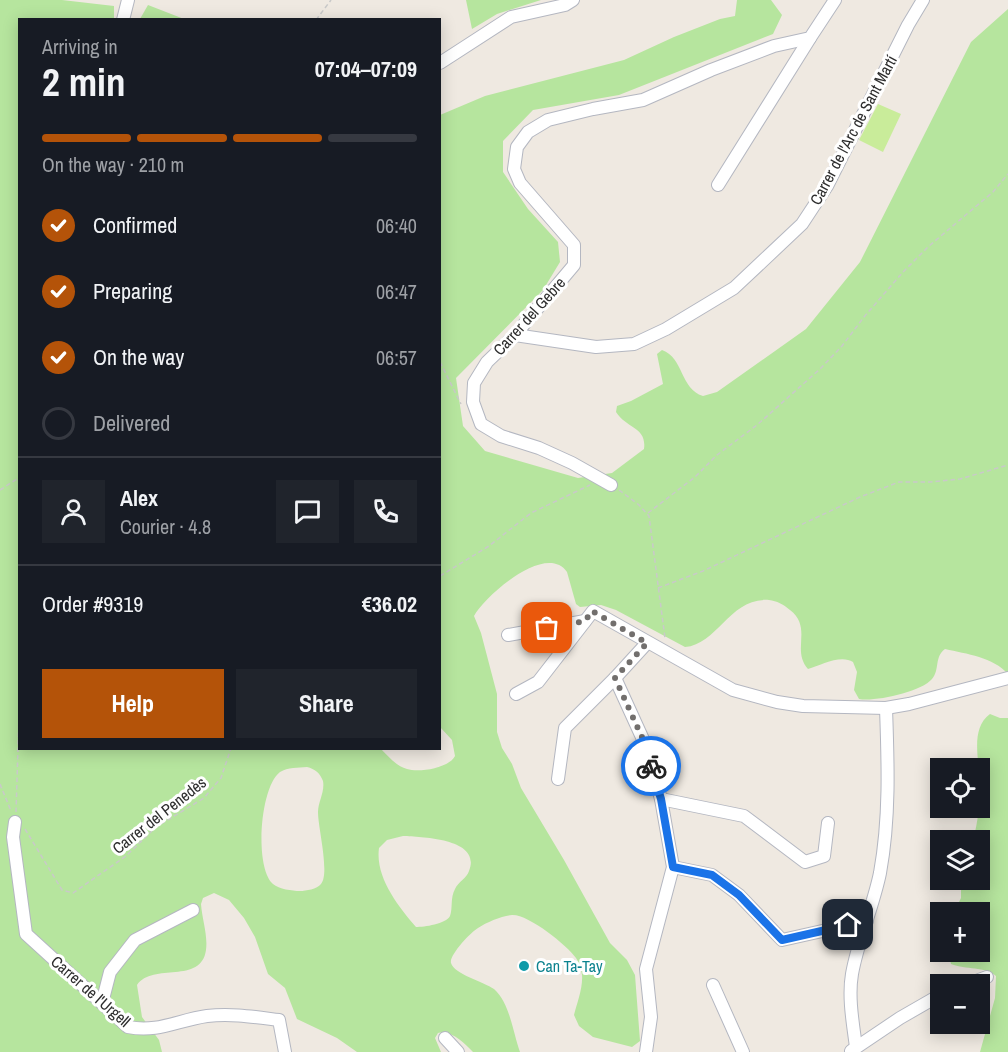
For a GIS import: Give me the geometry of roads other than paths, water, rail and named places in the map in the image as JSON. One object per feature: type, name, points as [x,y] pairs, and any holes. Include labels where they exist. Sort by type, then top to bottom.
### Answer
[{"type":"street","points":[[124,18],[128,0]]},
{"type":"street","points":[[441,62],[511,17],[565,5],[573,0]]},
{"type":"street","points":[[718,185],[835,0]]},
{"type":"street","name":"Carrer de l'Arc de Sant Martí","points":[[515,335],[596,347],[634,344],[666,330],[734,288],[802,224],[815,205],[923,0]]},
{"type":"street","name":"Carrer del Gebre","points":[[606,482],[547,452],[501,436],[481,424],[473,402],[474,383],[487,362],[515,335],[574,265],[573,245],[520,183],[514,169],[517,147],[528,132],[549,120],[643,100],[711,70],[774,46],[810,38]]},
{"type":"street","points":[[516,694],[538,682],[589,616]]},
{"type":"street","points":[[508,635],[589,616],[647,643],[733,690],[777,702],[803,706],[886,708],[1008,678]]},
{"type":"street","points":[[558,779],[565,728],[647,643]]},
{"type":"street","points":[[615,678],[646,746],[661,799],[673,867],[646,969],[651,1017],[646,1052]]},
{"type":"street","points":[[853,1049],[852,975],[880,874],[885,834],[889,786],[886,708]]},
{"type":"street","points":[[661,799],[744,816],[805,862],[824,856],[828,823]]},
{"type":"street","name":"Carrer de l'Urgell","points":[[15,822],[13,837],[26,934],[128,1027],[144,1030],[225,1015],[279,1020],[285,1052]]},
{"type":"street","points":[[673,867],[712,875],[739,895],[782,940],[867,921]]},
{"type":"street","points":[[102,1003],[110,972],[135,940],[193,910]]},
{"type":"street","points":[[713,985],[743,1052]]},
{"type":"street","points":[[853,1049],[930,1001]]},
{"type":"street","points":[[445,1038],[458,1052]]},
{"type":"place","name":"Can Ta-Tay","points":[[524,966]]}]
